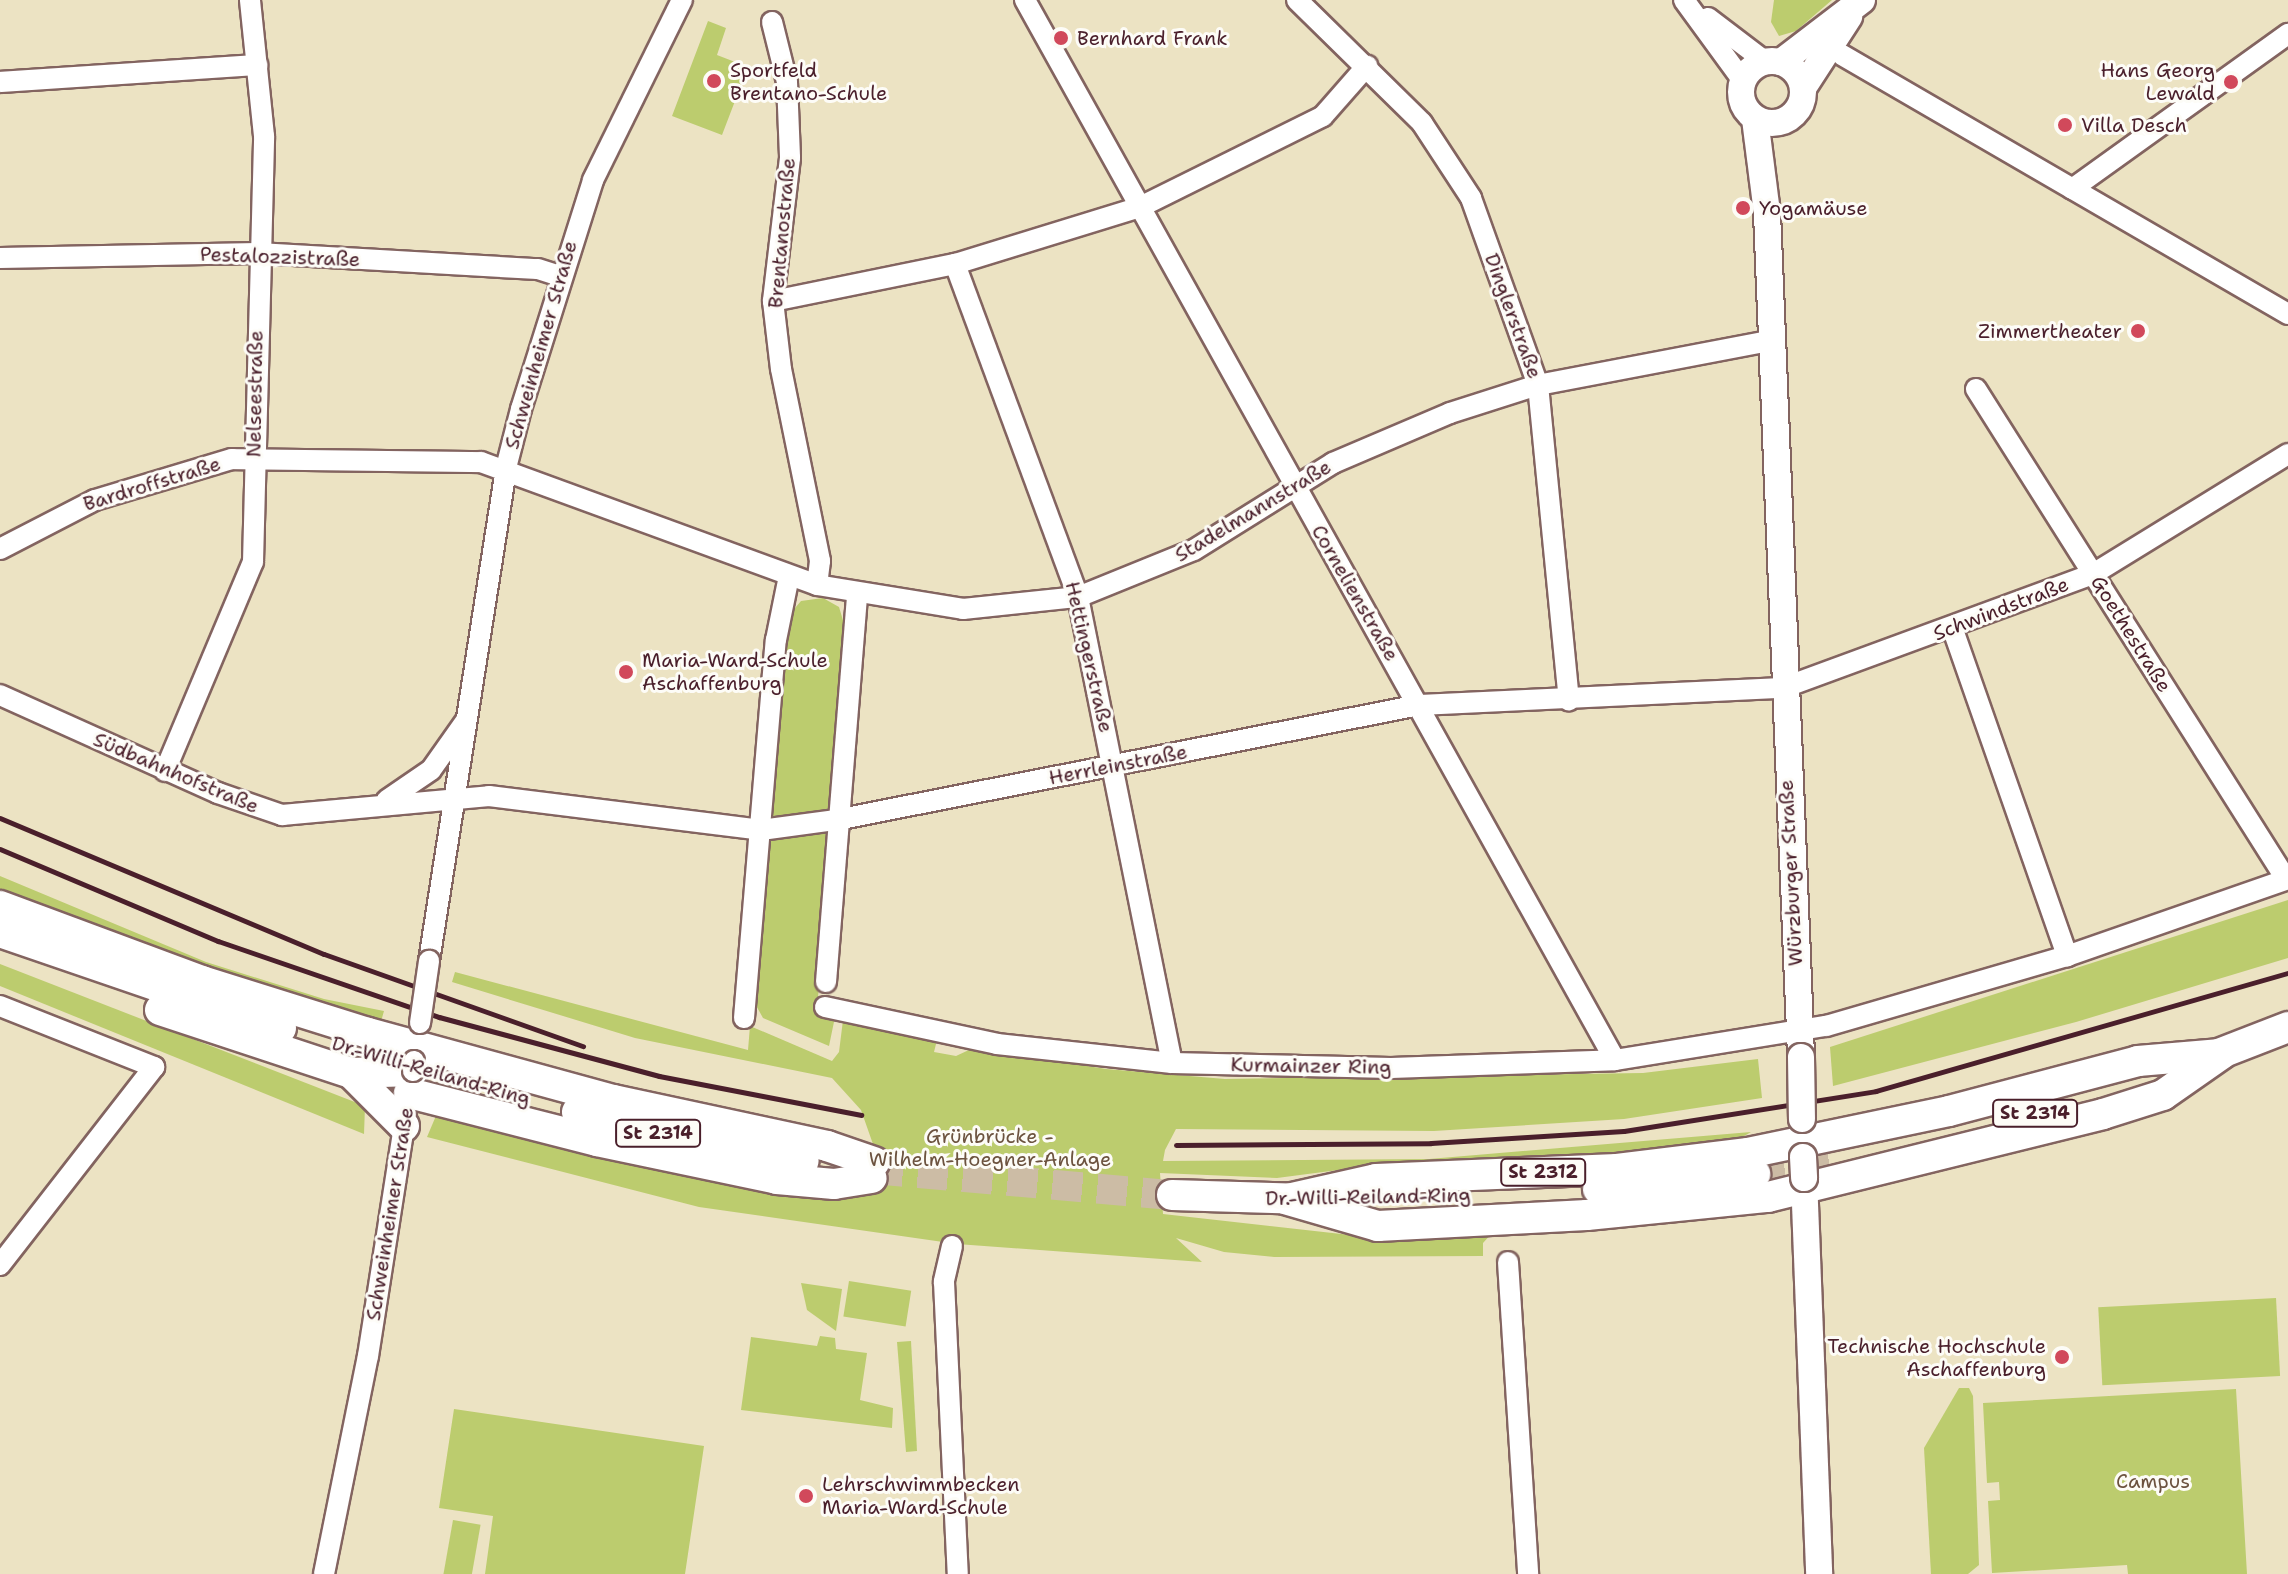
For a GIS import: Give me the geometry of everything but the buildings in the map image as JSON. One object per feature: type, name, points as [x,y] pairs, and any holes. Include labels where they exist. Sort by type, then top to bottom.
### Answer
[{"type":"highway","points":[[0,906],[202,981],[597,1141],[777,1179],[834,1184],[873,1170]]},
{"type":"highway","name":"Dr.-Willi-Reiland-Ring","points":[[0,932],[142,984],[447,1077],[658,1134],[873,1170]]},
{"type":"highway","points":[[0,952],[351,1073],[404,1126]]},
{"type":"highway","name":"St 2314","points":[[1843,1160],[2137,1084],[2288,1027]]},
{"type":"highway","name":"St 2312","points":[[1285,1199],[1378,1226],[1587,1215],[2138,1061],[2223,1053]]},
{"type":"highway","name":"St 2312","points":[[1285,1199],[1376,1179],[1617,1169],[1803,1157],[2103,1114],[2163,1095],[2223,1053]]},
{"type":"highway","points":[[351,1073],[409,1065],[873,1170]]},
{"type":"highway","name":"Dr.-Willi-Reiland-Ring","points":[[1172,1195],[1285,1199],[1670,1186],[1755,1174]]},
{"type":"main road","points":[[1860,2],[1803,88],[1800,106],[1786,120],[1770,124],[1755,119],[1744,106],[1743,81],[1860,2]]},
{"type":"main road","points":[[1773,62],[1796,72],[1803,88]]},
{"type":"main road","name":"Würzburger Straße","points":[[1755,119],[1765,172],[1783,688],[1809,1038],[1803,1157],[1819,1574]]},
{"type":"main road","name":"Würzburger Straße","points":[[1765,172],[1786,120]]},
{"type":"street","name":"Nelseestraße","points":[[165,771],[253,562],[258,253],[264,136],[250,0]]},
{"type":"street","name":"Schweinheimer Straße","points":[[324,1574],[368,1356],[404,1126],[409,1065],[472,712],[506,468],[560,276],[622,115],[682,0]]},
{"type":"street","name":"Cornelienstraße","points":[[1025,0],[1615,1060]]},
{"type":"street","name":"Dinglerstraße","points":[[1297,0],[1422,123],[1471,198],[1538,385],[1569,700]]},
{"type":"street","points":[[1688,4],[1773,62]]},
{"type":"street","points":[[1688,4],[1743,81]]},
{"type":"street","name":"Brentanostraße","points":[[772,22],[787,82],[790,158],[773,301],[781,369],[820,561],[817,585]]},
{"type":"street","points":[[2072,189],[2288,34]]},
{"type":"street","points":[[1842,55],[2288,314]]},
{"type":"street","points":[[0,82],[257,65]]},
{"type":"street","points":[[773,301],[955,264],[1140,207],[1323,116],[1367,66]]},
{"type":"street","name":"Pestalozzistraße","points":[[0,258],[258,253],[538,269],[560,276]]},
{"type":"street","name":"Hettingerstraße","points":[[955,264],[1078,597],[1172,1063]]},
{"type":"street","name":"Stadelmannstraße","points":[[506,468],[817,585],[963,609],[1078,597],[1194,550],[1293,485],[1450,413],[1538,385],[1773,340]]},
{"type":"street","name":"Goethestraße","points":[[1976,389],[2287,879]]},
{"type":"street","name":"Schwindstraße","points":[[1783,688],[2093,574],[2288,454]]},
{"type":"street","name":"Bardroffstraße","points":[[0,549],[95,500],[219,462],[481,462],[506,468]]},
{"type":"street","points":[[744,1018],[776,640],[789,576]]},
{"type":"street","points":[[826,982],[836,820],[857,593]]},
{"type":"street","points":[[1952,627],[2067,956]]},
{"type":"street","name":"Herrleinstraße","points":[[455,798],[489,796],[761,830],[836,820],[1419,705],[1783,688]]},
{"type":"street","name":"Südbahnhofstraße","points":[[0,695],[165,771],[282,815],[455,798]]},
{"type":"street","name":"Schweinheimer Straße","points":[[376,806],[431,770],[472,712]]},
{"type":"street","name":"Kurmainzer Ring","points":[[825,1007],[997,1044],[1172,1063],[1391,1068],[1615,1060],[1809,1038],[2067,956],[2287,879]]},
{"type":"street","points":[[0,1006],[154,1067],[0,1265]]},
{"type":"street","points":[[952,1246],[944,1282],[958,1574]]},
{"type":"street","points":[[1508,1262],[1528,1574]]},
{"type":"green space","points":[[1774,0],[1832,0],[1796,31],[1779,36],[1771,22]]},
{"type":"green space","name":"Sportfeld Brentano-Schule","points":[[708,21],[726,28],[717,55],[748,67],[722,135],[672,116]]},
{"type":"green space","points":[[823,598],[839,607],[845,627],[817,1012],[835,1017],[829,1046],[763,1018],[753,1000],[790,614],[801,601]]},
{"type":"green space","points":[[0,876],[206,962],[324,999],[384,1011],[380,1025],[73,925],[0,896]]},
{"type":"green space","points":[[2288,900],[2288,958],[2076,1022],[1833,1086],[1830,1047]]},
{"type":"green space","points":[[0,964],[365,1106],[364,1134],[0,986]]},
{"type":"green space","name":"Grünbrücke - Wilhelm-Hoegner-Anlage","points":[[455,972],[748,1050],[750,1026],[832,1061],[839,1052],[843,1020],[938,1036],[934,1052],[956,1056],[971,1049],[988,1050],[1106,1069],[1225,1079],[1643,1073],[1758,1059],[1762,1098],[1624,1119],[1434,1131],[1176,1129],[1165,1150],[1163,1161],[1429,1159],[1751,1132],[1739,1139],[1542,1160],[1346,1169],[1277,1178],[1160,1173],[1163,1214],[1368,1237],[1493,1232],[1483,1243],[1483,1256],[1274,1257],[1224,1252],[1176,1238],[1202,1262],[957,1244],[699,1207],[427,1137],[438,1111],[817,1192],[874,1147],[861,1110],[832,1078],[635,1038],[452,982]]},
{"type":"green space","points":[[849,1281],[911,1291],[906,1326],[843,1317]]},
{"type":"green space","points":[[801,1283],[842,1289],[836,1331],[807,1310]]},
{"type":"green space","points":[[2276,1298],[2280,1376],[2102,1385],[2098,1307]]},
{"type":"green space","points":[[820,1336],[835,1338],[836,1349],[867,1353],[860,1400],[893,1408],[892,1428],[741,1410],[751,1337],[817,1346]]},
{"type":"green space","points":[[911,1341],[917,1451],[906,1452],[897,1342]]},
{"type":"green space","points":[[1959,1388],[1969,1388],[1973,1396],[1979,1565],[1968,1574],[1931,1574],[1924,1448]]},
{"type":"green space","name":"Campus","points":[[2236,1389],[2247,1574],[2128,1574],[2127,1565],[1992,1573],[1988,1501],[2000,1500],[1999,1482],[1987,1483],[1983,1403]]},
{"type":"green space","points":[[454,1409],[704,1446],[685,1574],[485,1574],[493,1516],[439,1508]]},
{"type":"green space","points":[[453,1520],[481,1525],[472,1574],[443,1574]]},
{"type":"tunnel","points":[[1755,1174],[1843,1160]]},
{"type":"tunnel","points":[[873,1169],[1172,1195]]},
{"type":"railway","points":[[0,818],[324,954],[583,1046]]},
{"type":"railway","points":[[0,849],[218,941],[439,1017],[659,1076],[861,1115]]},
{"type":"railway","points":[[1176,1145],[1431,1143],[1624,1131],[1876,1091],[2288,973]]},
{"type":"place","name":"Bernhard Frank","points":[[1061,38]]},
{"type":"place","name":"Sportfeld Brentano-Schule","points":[[714,81]]},
{"type":"place","name":"Hans Georg Lewald","points":[[2231,82]]},
{"type":"place","name":"Villa Desch","points":[[2065,125]]},
{"type":"place","name":"Yogamäuse","points":[[1743,208]]},
{"type":"place","name":"Zimmertheater","points":[[2138,331]]},
{"type":"place","name":"Maria-Ward-Schule Aschaffenburg","points":[[626,672]]},
{"type":"place","name":"Technische Hochschule Aschaffenburg","points":[[2062,1357]]},
{"type":"place","name":"Lehrschwimmbecken Maria-Ward-Schule","points":[[806,1496]]}]
